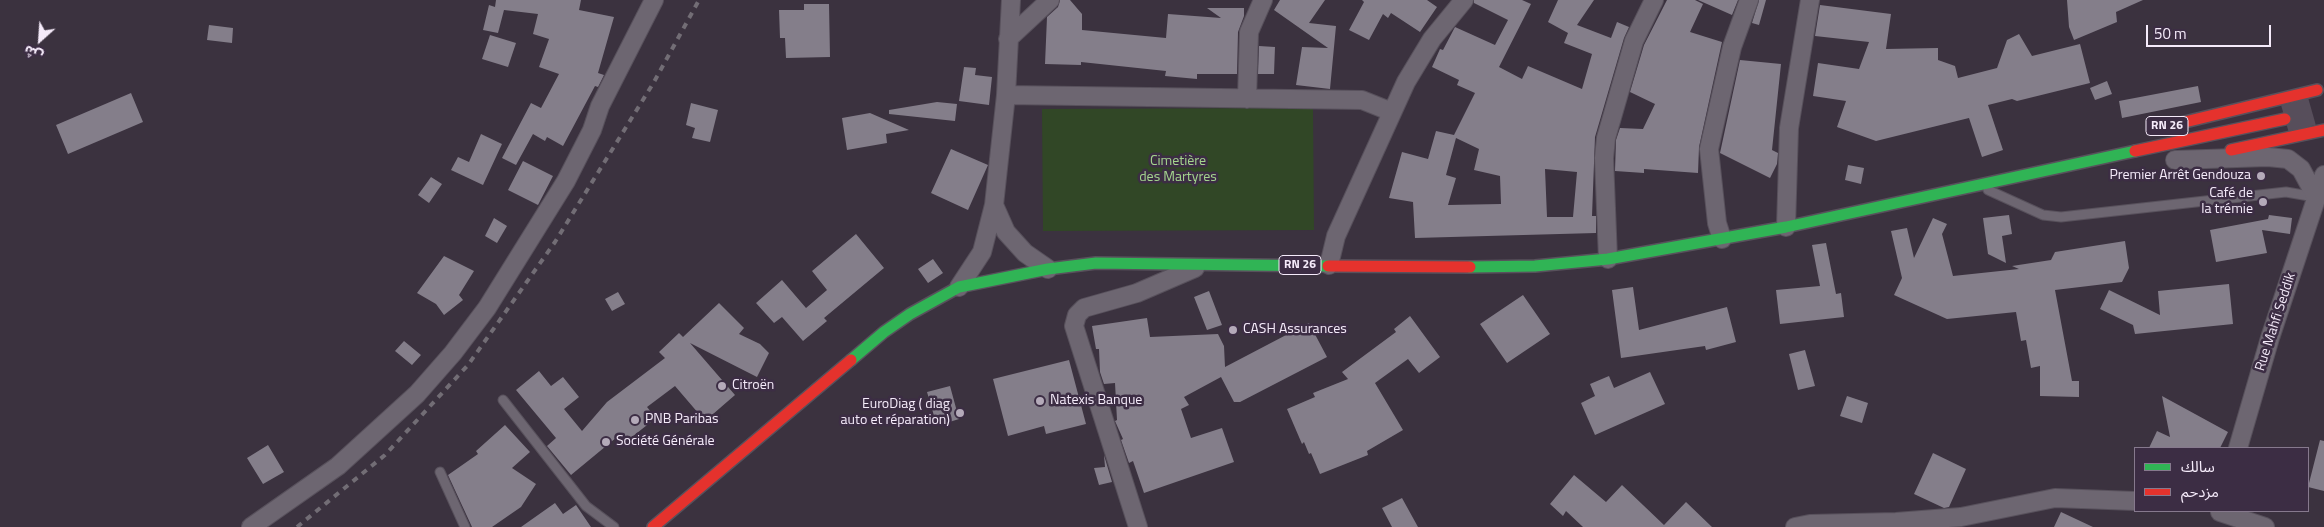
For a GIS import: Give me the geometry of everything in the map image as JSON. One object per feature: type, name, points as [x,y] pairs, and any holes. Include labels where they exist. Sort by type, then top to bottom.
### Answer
[{"type":"main road","name":"RN 26","points":[[2149,130],[2319,90]]},
{"type":"main road","name":"RN 26","points":[[653,527],[884,332],[910,314],[958,287],[1048,269],[1096,263],[1408,267],[1534,266],[1608,259],[1786,227],[2285,119]]},
{"type":"main road","points":[[2170,161],[2316,134],[2322,127]]},
{"type":"main road","name":"RN 26","points":[[2024,176],[2048,159]]},
{"type":"main road","name":"RN 26","points":[[2024,176],[2048,182]]},
{"type":"street","points":[[251,527],[338,466],[417,394],[453,353],[502,285],[566,181],[592,130],[600,106],[654,0]]},
{"type":"street","points":[[958,287],[982,252],[994,205],[1006,95],[1008,39],[1012,0]]},
{"type":"street","points":[[1008,39],[1050,0]]},
{"type":"street","points":[[1247,99],[1249,32],[1263,0]]},
{"type":"street","points":[[1329,265],[1336,236],[1406,82],[1432,39],[1464,0]]},
{"type":"street","points":[[1608,259],[1604,158],[1606,138],[1634,41],[1654,0]]},
{"type":"street","points":[[1722,239],[1717,223],[1709,149],[1732,47],[1749,0]]},
{"type":"street","points":[[1786,227],[1789,128],[1810,0]]},
{"type":"street","points":[[1006,95],[1362,100],[1392,112]]},
{"type":"street","points":[[2170,161],[2268,157],[2288,159],[2301,169],[2316,197]]},
{"type":"street","name":"Rue Mahfi Seddik","points":[[2238,447],[2270,338],[2324,175]]},
{"type":"street","points":[[994,205],[1006,232],[1025,253],[1048,269]]},
{"type":"street","points":[[1138,527],[1074,326],[1077,315],[1084,308],[1137,293],[1205,264]]},
{"type":"street","points":[[1795,527],[1810,524],[1896,522],[1960,517],[2055,498],[2134,501]]},
{"type":"street","points":[[2220,512],[2265,527]]},
{"type":"lane","points":[[1978,186],[2044,215],[2061,217],[2286,192],[2316,197]]},
{"type":"lane","points":[[503,400],[586,506],[614,527]]},
{"type":"lane","points":[[440,472],[464,527]]},
{"type":"green space","name":"Cimetière des Martyres","points":[[1313,108],[1314,230],[1043,231],[1042,109]]},
{"type":"building","points":[[496,0],[581,0],[579,10],[614,17],[598,73],[604,75],[598,87],[595,86],[563,146],[547,137],[545,141],[533,134],[516,165],[502,158],[531,103],[541,108],[559,74],[539,67],[549,39],[533,34],[538,14],[504,10],[498,33],[483,30],[489,5],[495,7]]},
{"type":"building","points":[[1060,0],[1070,0],[1082,14],[1082,30],[1166,38],[1168,14],[1221,18],[1207,8],[1244,8],[1244,16],[1238,32],[1237,74],[1197,74],[1197,79],[1165,76],[1166,71],[1081,62],[1081,65],[1045,64],[1047,17],[1058,7]]},
{"type":"building","points":[[1280,0],[1325,0],[1309,23],[1336,26],[1330,89],[1296,85],[1302,47],[1328,48],[1274,10]]},
{"type":"building","points":[[1362,0],[1427,0],[1437,7],[1420,32],[1391,13],[1388,18],[1383,14],[1369,40],[1349,30],[1364,2]]},
{"type":"building","points":[[1474,0],[1522,0],[1531,4],[1499,67],[1522,79],[1528,66],[1582,89],[1592,54],[1564,43],[1568,33],[1548,22],[1558,0],[1594,0],[1577,25],[1611,38],[1617,22],[1629,27],[1624,38],[1595,137],[1592,216],[1596,216],[1596,233],[1415,238],[1413,202],[1389,198],[1402,152],[1428,159],[1436,131],[1454,135],[1475,93],[1457,85],[1459,80],[1432,67],[1440,49],[1443,50],[1455,27],[1495,45],[1508,20],[1474,3]],"holes":[[[1456,138],[1479,149],[1474,170],[1500,176],[1501,204],[1448,205],[1456,178],[1446,175]],[[1545,169],[1577,172],[1573,217],[1547,217]]]},
{"type":"building","points":[[1667,0],[1695,0],[1703,4],[1690,32],[1722,42],[1699,147],[1698,173],[1644,169],[1644,173],[1615,171],[1616,140],[1620,128],[1643,129],[1655,104],[1630,92],[1644,45]]},
{"type":"building","points":[[1698,0],[1738,0],[1732,15]]},
{"type":"building","points":[[1759,0],[1766,0],[1759,25],[1752,23]]},
{"type":"building","points":[[2067,0],[2143,0],[2116,12],[2117,22],[2074,40],[2069,27]]},
{"type":"building","points":[[804,4],[829,4],[830,57],[786,58],[785,38],[780,38],[779,10],[804,10]]},
{"type":"building","points":[[1820,5],[1891,14],[1886,49],[1938,48],[1938,60],[1955,66],[1958,78],[1997,68],[2007,40],[2019,34],[2032,56],[2080,44],[2090,83],[2017,101],[2012,99],[1988,105],[2003,150],[1982,157],[1969,118],[1876,141],[1837,127],[1846,101],[1813,96],[1818,63],[1859,69],[1869,42],[1815,36]]},
{"type":"building","points":[[209,25],[233,28],[232,43],[207,40]]},
{"type":"building","points":[[490,35],[516,43],[508,67],[482,59]]},
{"type":"building","points":[[1259,46],[1275,47],[1274,74],[1258,74]]},
{"type":"building","points":[[1740,60],[1781,64],[1772,150],[1778,153],[1777,164],[1770,178],[1720,153]]},
{"type":"building","points":[[964,67],[976,68],[975,75],[992,77],[989,105],[959,101]]},
{"type":"building","points":[[2107,81],[2112,94],[2095,100],[2090,88]]},
{"type":"building","points":[[2198,86],[2201,102],[2122,118],[2119,101]]},
{"type":"building","points":[[131,93],[143,122],[68,154],[56,125]]},
{"type":"building","points":[[937,102],[957,104],[955,121],[889,114],[889,110]]},
{"type":"building","points":[[691,103],[718,110],[710,142],[692,138],[695,128],[686,125]]},
{"type":"building","points":[[870,113],[909,130],[886,134],[887,143],[847,150],[842,118]]},
{"type":"building","points":[[481,134],[502,144],[483,185],[451,170],[458,157],[469,162]]},
{"type":"building","points":[[951,149],[988,165],[968,210],[931,193]]},
{"type":"building","points":[[523,161],[553,176],[538,205],[508,190]]},
{"type":"building","points":[[1848,165],[1864,168],[1861,184],[1845,180]]},
{"type":"building","points":[[431,177],[442,184],[429,203],[418,195]]},
{"type":"building","points":[[2009,215],[2012,234],[2002,236],[2006,263],[1988,254],[1983,218]]},
{"type":"building","points":[[2269,215],[2292,218],[2290,234],[2262,230],[2267,253],[2216,262],[2210,230],[2268,219]]},
{"type":"building","points":[[494,218],[507,226],[497,243],[485,236]]},
{"type":"building","points":[[1933,218],[1947,224],[1942,234],[1953,276],[2019,269],[2012,266],[2051,260],[2055,252],[2125,241],[2129,268],[2122,282],[2055,290],[2072,381],[2079,381],[2079,397],[2040,396],[2040,366],[2031,368],[2026,340],[2021,341],[2016,312],[1947,319],[1894,295],[1902,278],[1891,231],[1907,228],[1914,258]]},
{"type":"building","points":[[856,234],[884,268],[824,318],[827,321],[803,341],[782,317],[774,323],[756,303],[782,280],[806,308],[827,290],[812,271]]},
{"type":"building","points":[[1826,243],[1836,294],[1841,293],[1844,317],[1780,324],[1776,290],[1820,286],[1812,245]]},
{"type":"building","points":[[444,256],[474,271],[459,295],[463,300],[444,315],[436,304],[417,293]]},
{"type":"building","points":[[933,259],[943,273],[928,283],[918,269]]},
{"type":"building","points":[[2229,284],[2233,324],[2135,334],[2133,325],[2100,309],[2109,290],[2160,315],[2158,291]]},
{"type":"building","points":[[1633,287],[1639,330],[1727,307],[1736,342],[1706,350],[1705,346],[1621,358],[1612,290]]},
{"type":"building","points":[[1209,291],[1222,325],[1207,330],[1194,297]]},
{"type":"building","points":[[618,292],[625,304],[612,311],[605,299]]},
{"type":"building","points":[[1523,295],[1550,334],[1507,363],[1480,324]]},
{"type":"building","points":[[719,303],[744,328],[739,334],[760,344],[769,353],[757,377],[690,343],[735,395],[705,421],[675,386],[647,407],[656,418],[623,444],[617,437],[571,475],[547,446],[556,438],[516,390],[539,371],[551,386],[563,377],[579,397],[564,409],[582,431],[607,402],[665,358],[659,352],[679,333],[683,337]]},
{"type":"building","points":[[1410,316],[1440,357],[1419,373],[1408,359],[1375,383],[1403,430],[1367,451],[1368,455],[1320,474],[1311,453],[1309,454],[1304,442],[1302,444],[1287,409],[1315,397],[1313,393],[1348,379],[1342,372],[1396,332],[1394,329]]},
{"type":"building","points":[[1147,318],[1150,337],[1218,334],[1224,346],[1225,367],[1309,323],[1327,357],[1240,402],[1234,402],[1221,377],[1184,397],[1189,405],[1181,409],[1191,438],[1222,428],[1234,462],[1144,493],[1133,461],[1129,463],[1121,440],[1123,439],[1115,421],[1117,420],[1115,383],[1104,384],[1100,372],[1099,349],[1096,349],[1092,326]]},
{"type":"building","points":[[404,341],[421,355],[412,365],[395,351]]},
{"type":"building","points":[[1805,350],[1815,386],[1798,390],[1789,354]]},
{"type":"building","name":"Natexis Banque","points":[[1069,360],[1086,424],[1046,434],[1044,426],[1008,436],[993,379]]},
{"type":"building","points":[[1650,372],[1665,404],[1595,435],[1581,403],[1595,396],[1590,384],[1609,376],[1614,388]]},
{"type":"building","points":[[950,386],[959,419],[937,426],[927,392]]},
{"type":"building","points":[[1847,396],[1868,403],[1862,423],[1840,416]]},
{"type":"building","points":[[2162,396],[2228,432],[2220,447],[2149,447],[2157,431],[2170,437]]},
{"type":"building","points":[[505,425],[530,452],[512,468],[536,484],[521,507],[492,527],[472,527],[448,475],[478,454],[476,451]]},
{"type":"building","points":[[2320,440],[2324,441],[2324,491],[2309,487]]},
{"type":"building","points":[[268,445],[284,472],[263,484],[247,458]]},
{"type":"building","points":[[1933,453],[1966,469],[1949,507],[1944,508],[1914,494]]},
{"type":"building","points":[[1104,455],[1112,482],[1099,485],[1094,468],[1105,467]]},
{"type":"building","points":[[1574,475],[1606,502],[1622,485],[1664,525],[1686,502],[1712,527],[1583,527],[1566,511],[1563,516],[1550,504]]},
{"type":"building","points":[[1402,498],[1418,527],[1392,527],[1382,508]]},
{"type":"building","points":[[555,503],[563,514],[576,505],[591,527],[521,527]]},
{"type":"building","points":[[2061,512],[2093,527],[2054,527]]},
{"type":"tunnel","points":[[2285,119],[2324,108]]},
{"type":"railway","points":[[297,527],[385,455],[468,365],[555,242],[654,82],[699,0]]},
{"type":"traffic: fast","points":[[1470,267],[1535,266],[1608,259],[1786,227],[2135,151]]},
{"type":"traffic: fast","points":[[851,360],[884,332],[910,314],[959,287],[1048,269],[1096,263],[1328,266]]},
{"type":"traffic: jam","points":[[2160,128],[2317,90]]},
{"type":"traffic: jam","points":[[2135,151],[2285,119]]},
{"type":"traffic: jam","points":[[2231,150],[2324,130]]},
{"type":"traffic: jam","points":[[1328,266],[1470,267]]},
{"type":"traffic: jam","points":[[653,527],[851,360]]},
{"type":"place","name":"Premier Arrêt Gendouza","points":[[2261,176]]},
{"type":"place","name":"Café de la trémie","points":[[2263,202]]},
{"type":"place","name":"CASH Assurances","points":[[1233,330]]},
{"type":"place","name":"Citroën","points":[[722,386]]},
{"type":"place","name":"Natexis Banque","points":[[1040,401]]},
{"type":"place","name":"EuroDiag ( diag auto et réparation)","points":[[960,413]]},
{"type":"place","name":"PNB Paribas","points":[[635,420]]},
{"type":"place","name":"Société Générale","points":[[606,442]]}]
